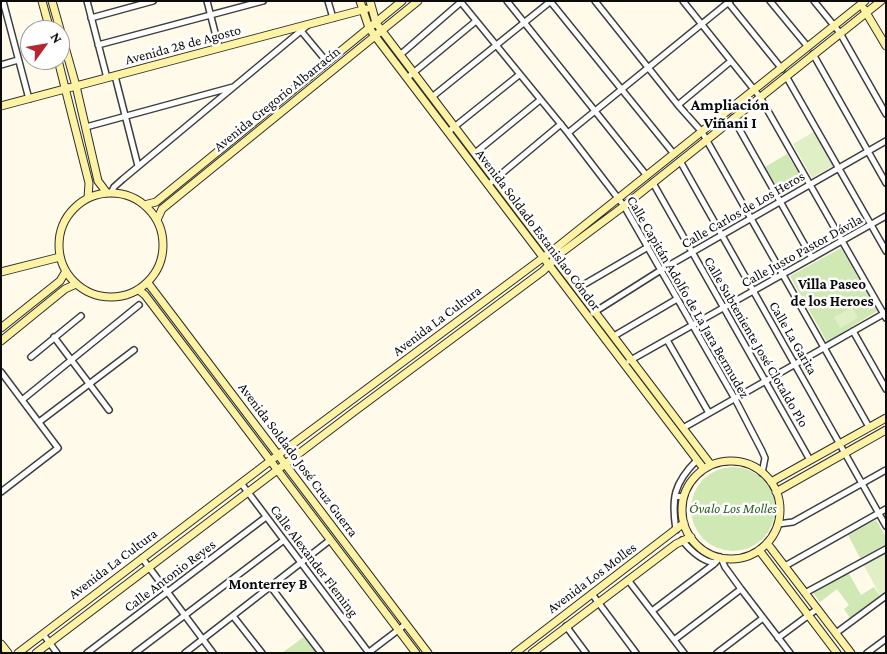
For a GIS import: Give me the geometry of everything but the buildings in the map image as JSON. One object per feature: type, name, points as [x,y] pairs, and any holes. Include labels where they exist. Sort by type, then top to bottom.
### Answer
[{"type":"street","points":[[3,1],[28,99]]},
{"type":"street","points":[[42,1],[47,20]]},
{"type":"street","points":[[52,1],[76,86],[98,180],[109,193]]},
{"type":"street","points":[[87,1],[107,78]]},
{"type":"street","points":[[91,18],[152,1]]},
{"type":"street","points":[[207,1],[219,48]]},
{"type":"street","points":[[98,45],[263,1]]},
{"type":"street","points":[[328,1],[332,18]]},
{"type":"street","name":"Avenida Soldado Estanislao Cóndor","points":[[360,1],[369,28],[704,469]]},
{"type":"street","name":"Avenida Gregorio Albarracín","points":[[144,205],[156,202],[402,1]]},
{"type":"street","name":"Avenida Gregorio Albarracín","points":[[157,220],[162,209],[418,1]]},
{"type":"street","points":[[507,1],[647,176]]},
{"type":"street","points":[[432,97],[550,1],[674,154]]},
{"type":"street","points":[[594,1],[702,132],[869,427]]},
{"type":"street","points":[[683,1],[758,93],[885,315],[683,428]]},
{"type":"street","points":[[770,1],[808,47]]},
{"type":"street","points":[[814,1],[840,33],[886,114]]},
{"type":"street","name":"Avenida La Cultura","points":[[18,653],[270,461],[543,258],[702,132],[786,76],[881,1]]},
{"type":"street","points":[[400,55],[461,2]]},
{"type":"street","name":"Calle Capitán Adolfo de La Jara Bermudez","points":[[461,2],[619,198],[735,399],[765,458],[762,473]]},
{"type":"street","points":[[568,133],[728,2],[782,68]]},
{"type":"street","points":[[861,2],[886,46]]},
{"type":"street","name":"Avenida La Cultura","points":[[36,653],[549,265],[624,206],[733,118],[782,68],[861,2]]},
{"type":"street","name":"Avenida 28 de Agosto","points":[[1,106],[362,10],[371,5]]},
{"type":"street","name":"Avenida Soldado Estanislao Cóndor","points":[[371,5],[376,23],[712,465]]},
{"type":"street","points":[[407,78],[476,21]]},
{"type":"street","points":[[109,193],[138,166],[302,32],[309,24]]},
{"type":"street","points":[[1,27],[9,25]]},
{"type":"street","points":[[302,32],[327,62]]},
{"type":"street","points":[[813,54],[886,183]]},
{"type":"street","points":[[1,65],[18,60]]},
{"type":"street","points":[[678,105],[731,61]]},
{"type":"street","points":[[61,70],[89,183],[88,198]]},
{"type":"street","points":[[448,132],[519,75]]},
{"type":"street","points":[[115,76],[138,166]]},
{"type":"street","points":[[786,76],[886,251]]},
{"type":"street","points":[[86,127],[236,86]]},
{"type":"street","points":[[474,153],[540,100]]},
{"type":"street","points":[[733,118],[812,258]]},
{"type":"street","points":[[488,185],[561,124]]},
{"type":"street","name":"Calle Carlos de Los Heros","points":[[588,317],[661,270],[886,141]]},
{"type":"street","name":"Calle La Garita","points":[[680,161],[886,526]]},
{"type":"street","name":"Calle Subteniente José Clotaldo Plo","points":[[653,183],[810,460]]},
{"type":"street","points":[[109,193],[127,195],[144,205],[157,220],[163,239],[163,249],[158,268],[148,282],[139,290],[127,295],[106,298],[85,291],[76,284],[66,271],[60,257],[59,240],[65,220],[71,211],[88,198],[109,193]]},
{"type":"street","name":"Calle Justo Pastor Dávila","points":[[624,364],[886,216]]},
{"type":"street","points":[[578,288],[648,246]]},
{"type":"street","points":[[1,272],[60,257]]},
{"type":"street","points":[[1,328],[60,281],[66,271]]},
{"type":"street","name":"Avenida Soldado José Cruz Guerra","points":[[148,282],[428,653]]},
{"type":"street","points":[[1,341],[65,289],[76,284]]},
{"type":"street","name":"Avenida Soldado José Cruz Guerra","points":[[139,290],[416,653]]},
{"type":"street","points":[[614,336],[677,299]]},
{"type":"street","points":[[22,400],[138,306]]},
{"type":"street","points":[[31,357],[81,316]]},
{"type":"street","points":[[853,332],[886,389]]},
{"type":"street","points":[[54,337],[109,410]]},
{"type":"street","points":[[667,340],[709,413]]},
{"type":"street","points":[[38,422],[134,350]]},
{"type":"street","points":[[410,357],[416,365]]},
{"type":"street","points":[[1,372],[58,448],[1,492]]},
{"type":"street","points":[[771,482],[886,418]]},
{"type":"street","points":[[776,492],[886,430]]},
{"type":"street","points":[[676,530],[673,510],[675,496],[684,473],[697,460]]},
{"type":"street","points":[[682,540],[689,549],[700,557],[719,559],[729,559],[745,557],[759,550],[767,543],[778,524],[780,506],[771,482],[751,465],[738,462],[724,462],[712,465],[704,469],[688,486],[682,510],[684,523],[691,537],[703,550],[719,559],[790,653]]},
{"type":"street","points":[[778,524],[794,522],[886,470]]},
{"type":"street","name":"Calle Alexander Fleming","points":[[241,483],[369,653]]},
{"type":"street","points":[[675,496],[684,497]]},
{"type":"street","points":[[785,566],[886,509]]},
{"type":"street","name":"Calle Antonio Reyes","points":[[87,653],[266,517]]},
{"type":"street","name":"Avenida Los Molles","points":[[515,653],[684,523]]},
{"type":"street","name":"Avenida Los Molles","points":[[532,653],[682,540],[691,537]]},
{"type":"street","points":[[135,653],[284,540]]},
{"type":"street","points":[[185,653],[302,564],[330,540]]},
{"type":"street","points":[[767,543],[851,653]]},
{"type":"street","points":[[805,593],[886,549]]},
{"type":"street","points":[[759,550],[838,653]]},
{"type":"street","points":[[142,558],[213,653]]},
{"type":"street","points":[[652,611],[719,559]]},
{"type":"street","points":[[628,580],[684,653]]},
{"type":"street","points":[[271,587],[321,653]]},
{"type":"street","points":[[674,640],[741,589]]},
{"type":"street","points":[[592,594],[636,653]]},
{"type":"street","points":[[836,633],[886,596]]},
{"type":"street","points":[[778,638],[818,609]]},
{"type":"street","points":[[233,616],[262,653]]},
{"type":"street","points":[[717,653],[763,618]]},
{"type":"street","points":[[369,653],[406,624]]},
{"type":"street","points":[[566,626],[586,653]]},
{"type":"street","points":[[43,634],[57,653]]},
{"type":"street","points":[[867,653],[886,639]]},
{"type":"street","points":[[1,644],[8,653]]},
{"type":"green space","points":[[815,131],[834,165],[812,178],[793,144]]},
{"type":"green space","points":[[787,154],[804,182],[782,195],[765,167]]},
{"type":"green space","points":[[841,248],[877,311],[827,342],[790,276]]},
{"type":"green space","points":[[852,307],[858,318],[840,328],[834,317]]},
{"type":"green space","name":"Óvalo Los Molles","points":[[733,467],[756,474],[768,486],[775,509],[768,532],[756,544],[733,551],[710,544],[698,532],[691,509],[698,486],[710,474]]},
{"type":"green space","points":[[876,520],[886,537],[886,544],[860,558],[848,535]]},
{"type":"green space","points":[[886,552],[886,591],[880,595],[863,564]]},
{"type":"green space","points":[[848,572],[861,595],[874,587],[880,596],[850,618],[844,609],[849,605],[837,589],[820,602],[813,593]]},
{"type":"green space","points":[[305,636],[317,653],[282,653]]},
{"type":"district","name":"Ampliación Viñani I","points":[[730,114]]},
{"type":"district","name":"Villa Paseo de los Heroes","points":[[832,292]]},
{"type":"district","name":"Monterrey B","points":[[268,584]]}]
